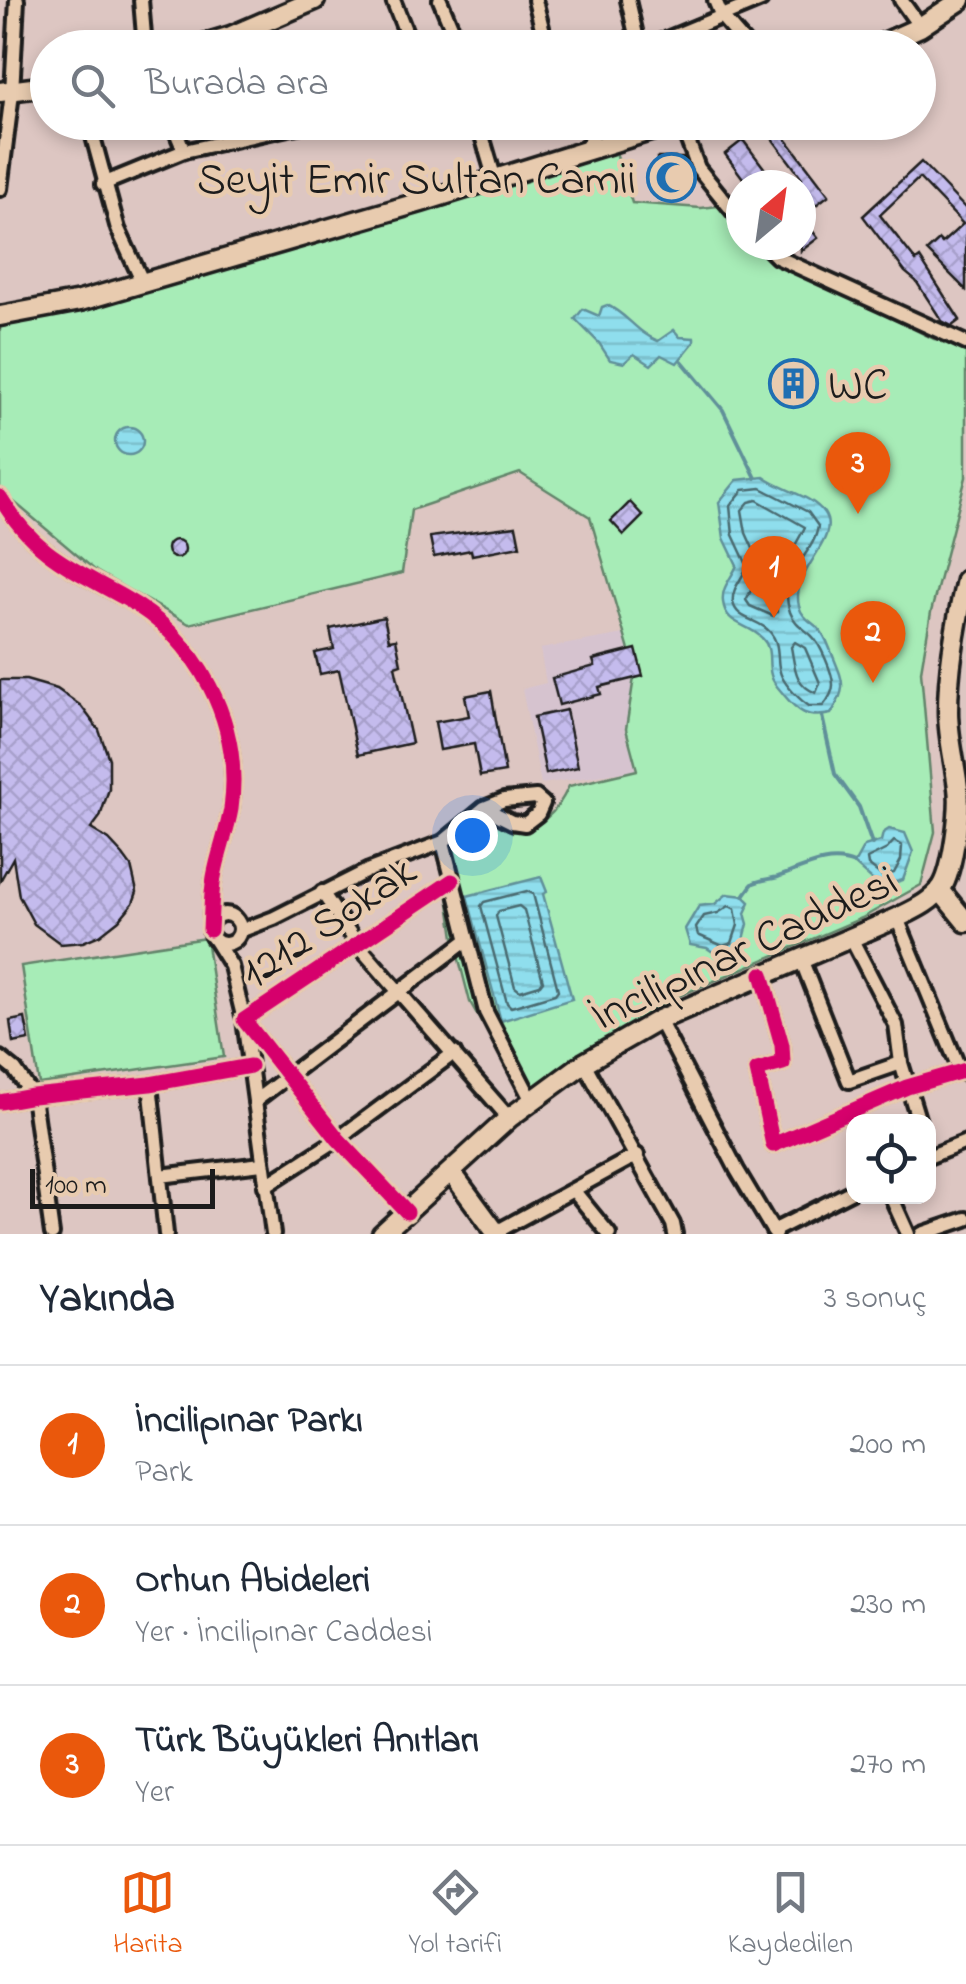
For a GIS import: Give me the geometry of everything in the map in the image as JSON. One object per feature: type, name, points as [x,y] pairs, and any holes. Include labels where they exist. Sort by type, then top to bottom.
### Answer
[{"type":"main road","points":[[242,30],[280,8],[315,0]]},
{"type":"main road","points":[[913,30],[962,0]]},
{"type":"main road","points":[[0,316],[80,301],[495,180],[617,140]]},
{"type":"main road","name":"İncilipınar Caddesi","points":[[387,1232],[531,1099],[584,1063],[658,1020],[897,918],[940,890],[950,872],[963,792],[948,735],[948,690],[952,642],[964,603],[966,580]]},
{"type":"main road","points":[[940,890],[965,919]]},
{"type":"main road","points":[[452,1173],[496,1233]]},
{"type":"street","points":[[0,189],[6,92],[18,0]]},
{"type":"street","points":[[141,0],[144,30]]},
{"type":"street","points":[[393,0],[405,30]]},
{"type":"street","points":[[440,0],[452,30]]},
{"type":"street","points":[[536,0],[543,30]]},
{"type":"street","points":[[628,0],[637,30]]},
{"type":"street","points":[[716,0],[722,17],[733,30]]},
{"type":"street","points":[[688,30],[761,0]]},
{"type":"street","points":[[901,0],[920,27]]},
{"type":"street","points":[[93,140],[118,229],[143,283]]},
{"type":"street","points":[[180,140],[184,150]]},
{"type":"street","points":[[103,184],[184,150],[231,140]]},
{"type":"street","points":[[483,140],[495,180]]},
{"type":"street","points":[[586,149],[590,140]]},
{"type":"street","points":[[687,140],[698,168],[726,203]]},
{"type":"street","points":[[784,260],[966,343]]},
{"type":"street","points":[[0,497],[17,524],[45,553],[162,622],[202,670],[228,732],[233,782],[213,880],[212,935],[230,966],[244,1020],[273,1234]]},
{"type":"street","points":[[212,935],[222,944],[322,892],[442,842],[484,808]]},
{"type":"street","points":[[442,842],[486,1012],[531,1099]]},
{"type":"street","points":[[213,880],[228,914],[238,921],[230,966]]},
{"type":"street","name":"1212 Sokak","points":[[244,1020],[452,882]]},
{"type":"street","points":[[322,892],[358,945],[509,1118]]},
{"type":"street","points":[[212,935],[216,917],[228,914],[258,924]]},
{"type":"street","points":[[762,974],[782,1045],[782,1062],[757,1070],[773,1146],[907,1088],[963,1072],[897,918]]},
{"type":"street","points":[[851,938],[896,1024],[901,1063],[916,1114]]},
{"type":"street","points":[[255,1102],[466,940]]},
{"type":"street","points":[[800,959],[849,1080],[901,1063]]},
{"type":"street","points":[[244,1020],[338,1139],[407,1212]]},
{"type":"street","points":[[658,1020],[736,1170],[774,1232],[846,1194]]},
{"type":"street","points":[[265,1186],[338,1139],[454,1053]]},
{"type":"street","points":[[0,1058],[15,1070],[33,1096],[52,1234]]},
{"type":"street","points":[[584,1063],[673,1224],[674,1234]]},
{"type":"street","points":[[0,1102],[150,1084],[250,1066]]},
{"type":"street","points":[[150,1084],[166,1234]]},
{"type":"street","points":[[936,1152],[966,1142]]},
{"type":"street","points":[[496,1233],[637,1156]]},
{"type":"street","points":[[160,1176],[262,1164]]},
{"type":"street","points":[[574,1191],[609,1234]]},
{"type":"street","points":[[895,1204],[908,1234]]},
{"type":"street","points":[[922,1234],[966,1219]]},
{"type":"shaded area","points":[[624,634],[635,671],[626,729],[637,770],[541,784],[522,689],[546,683],[540,649]]},
{"type":"green space","points":[[615,149],[632,203],[718,206],[726,214],[726,260],[773,260],[934,339],[966,343],[966,477],[931,612],[921,671],[935,832],[921,885],[862,918],[669,1000],[523,1094],[470,1002],[455,944],[439,835],[483,815],[512,832],[523,829],[547,818],[569,786],[637,770],[626,729],[635,671],[590,517],[520,473],[411,510],[402,573],[189,624],[96,571],[0,490],[0,314]]},
{"type":"green space","points":[[206,938],[224,1057],[39,1084],[21,966]]},
{"type":"water","points":[[607,305],[658,341],[674,330],[680,337],[694,338],[694,342],[677,363],[661,355],[651,365],[634,354],[624,363],[610,360],[575,319],[583,309],[599,316]]},
{"type":"water","points":[[129,427],[139,431],[143,441],[139,451],[129,455],[119,451],[115,441],[119,431]]},
{"type":"water","points":[[764,477],[819,507],[828,523],[822,545],[798,593],[800,610],[824,635],[841,679],[840,698],[831,714],[809,715],[794,706],[773,681],[765,642],[725,610],[724,592],[737,565],[724,538],[719,502],[737,480]]},
{"type":"water","points":[[889,829],[905,833],[913,852],[903,880],[880,887],[854,864],[864,846],[881,841]]},
{"type":"water","points":[[541,877],[572,999],[501,1021],[467,896]]},
{"type":"water","points":[[727,894],[744,896],[750,902],[742,947],[722,958],[707,948],[690,945],[685,929],[699,906],[715,904]]},
{"type":"building","points":[[743,140],[766,170],[737,170],[725,154]]},
{"type":"building","points":[[773,140],[787,140],[810,170],[796,170]]},
{"type":"building","name":"Seyit Emir Sultan Camii","points":[[657,158],[683,158],[684,195],[658,196]]},
{"type":"building","points":[[921,162],[966,209],[966,290],[927,251],[963,224],[919,178],[880,215],[916,261],[920,258],[960,320],[952,326],[942,321],[916,281],[863,216]]},
{"type":"building","points":[[816,178],[829,195],[816,205]]},
{"type":"building","name":"WC","points":[[794,369],[803,374],[794,391],[785,386]]},
{"type":"building","points":[[630,502],[643,516],[624,535],[611,521]]},
{"type":"building","points":[[516,526],[520,546],[434,557],[430,537]]},
{"type":"building","points":[[176,540],[185,549],[176,558],[167,549]]},
{"type":"building","points":[[384,617],[389,640],[396,639],[401,664],[395,666],[412,743],[358,755],[339,670],[320,674],[315,653],[334,649],[330,629]]},
{"type":"building","points":[[636,649],[643,676],[599,687],[601,694],[559,705],[552,678],[595,666],[593,660]]},
{"type":"building","points":[[0,680],[26,680],[57,689],[81,706],[99,730],[109,759],[109,789],[100,817],[91,829],[123,855],[131,866],[137,892],[119,920],[83,942],[61,944],[34,924],[19,896],[13,858],[0,881]]},
{"type":"building","points":[[491,691],[505,772],[480,776],[474,744],[440,750],[435,722],[469,716],[465,696]]},
{"type":"building","points":[[566,710],[578,767],[546,774],[534,717]]},
{"type":"building","points":[[25,1018],[29,1040],[13,1043],[10,1021]]},
{"type":"waterway","points":[[682,361],[723,410],[756,478]]},
{"type":"waterway","points":[[822,716],[835,774],[859,807],[872,844]]},
{"type":"waterway","points":[[744,896],[754,883],[815,863],[835,860],[854,864]]},
{"type":"cycle path","points":[[0,497],[26,532],[54,557],[150,614],[173,635],[210,686],[230,745],[233,777],[231,809],[213,883],[210,930]]},
{"type":"cycle path","points":[[407,1212],[338,1139],[244,1020],[452,881]]},
{"type":"cycle path","points":[[762,974],[782,1045],[783,1063],[757,1070],[773,1145],[907,1087],[966,1070]]},
{"type":"cycle path","points":[[0,1102],[150,1084],[250,1066]]},
{"type":"place","name":"Seyit Emir Sultan Camii","points":[[671,177]]},
{"type":"place","name":"WC","points":[[793,383]]},
{"type":"place","name":"Türk Büyükleri Anıtları","points":[[858,514]]},
{"type":"place","name":"İncilipınar Parkı","points":[[774,618]]},
{"type":"place","name":"Orhun Abideleri","points":[[873,683]]}]
